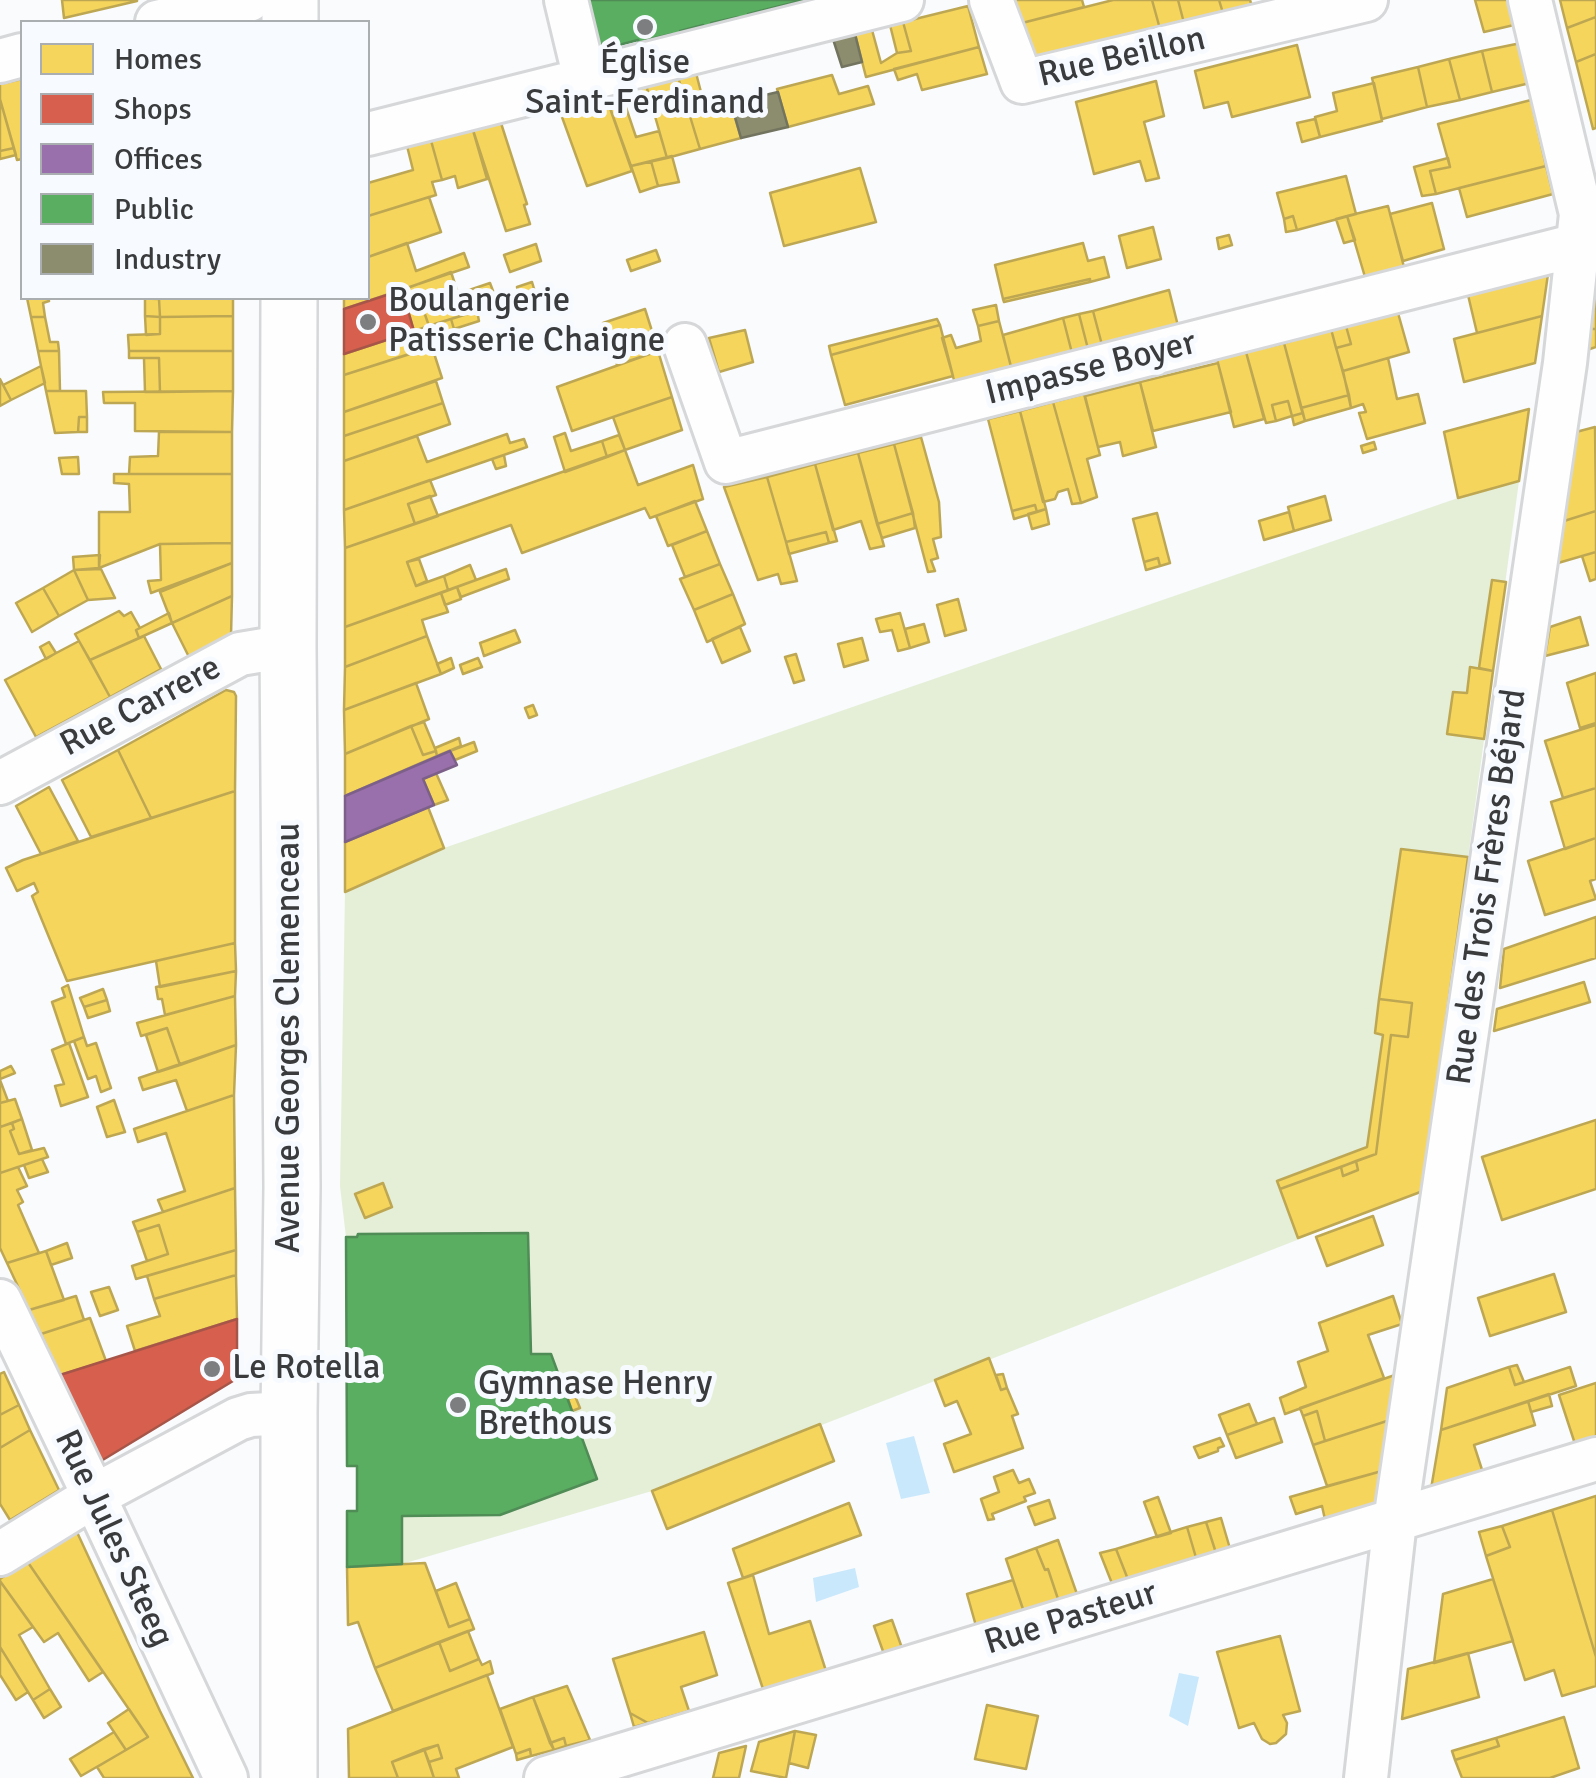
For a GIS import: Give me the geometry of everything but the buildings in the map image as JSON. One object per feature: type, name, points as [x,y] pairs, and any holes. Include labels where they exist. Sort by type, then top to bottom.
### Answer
[{"type":"main road","name":"Avenue Georges Clemenceau","points":[[289,300],[290,1778]]},
{"type":"street","points":[[165,20],[248,0]]},
{"type":"street","points":[[566,0],[584,79]]},
{"type":"street","points":[[370,133],[902,0]]},
{"type":"street","name":"Rue Beillon","points":[[991,0],[1022,82],[1366,0]]},
{"type":"street","name":"Rue des Trois Frères Béjard","points":[[1366,1778],[1395,1521],[1565,363],[1581,214],[1530,0]]},
{"type":"street","name":"Impasse Boyer","points":[[685,345],[726,462],[1577,246]]},
{"type":"street","name":"Rue Carrere","points":[[0,783],[240,654],[288,646]]},
{"type":"street","name":"Rue Jules Steeg","points":[[0,1301],[226,1778]]},
{"type":"street","points":[[0,1554],[94,1496],[238,1418],[289,1413]]},
{"type":"street","name":"Rue Pasteur","points":[[546,1778],[1596,1459]]},
{"type":"green space","points":[[1519,481],[1423,1191],[652,1491],[402,1564],[347,1567],[357,1511],[357,1467],[347,1466],[346,1237],[340,1186],[345,892],[444,848],[1458,498]]},
{"type":"water","points":[[914,1436],[930,1493],[901,1499],[886,1443]]},
{"type":"water","points":[[855,1568],[859,1587],[816,1602],[813,1578]]},
{"type":"water","points":[[1179,1673],[1199,1677],[1188,1726],[1169,1716]]},
{"type":"place","name":"Église Saint-Ferdinand","points":[[645,27]]},
{"type":"place","name":"Boulangerie Patisserie Chaigne","points":[[368,322]]},
{"type":"place","name":"Le Rotella","points":[[212,1369]]},
{"type":"place","name":"Gymnase Henry Brethous","points":[[458,1405]]}]
